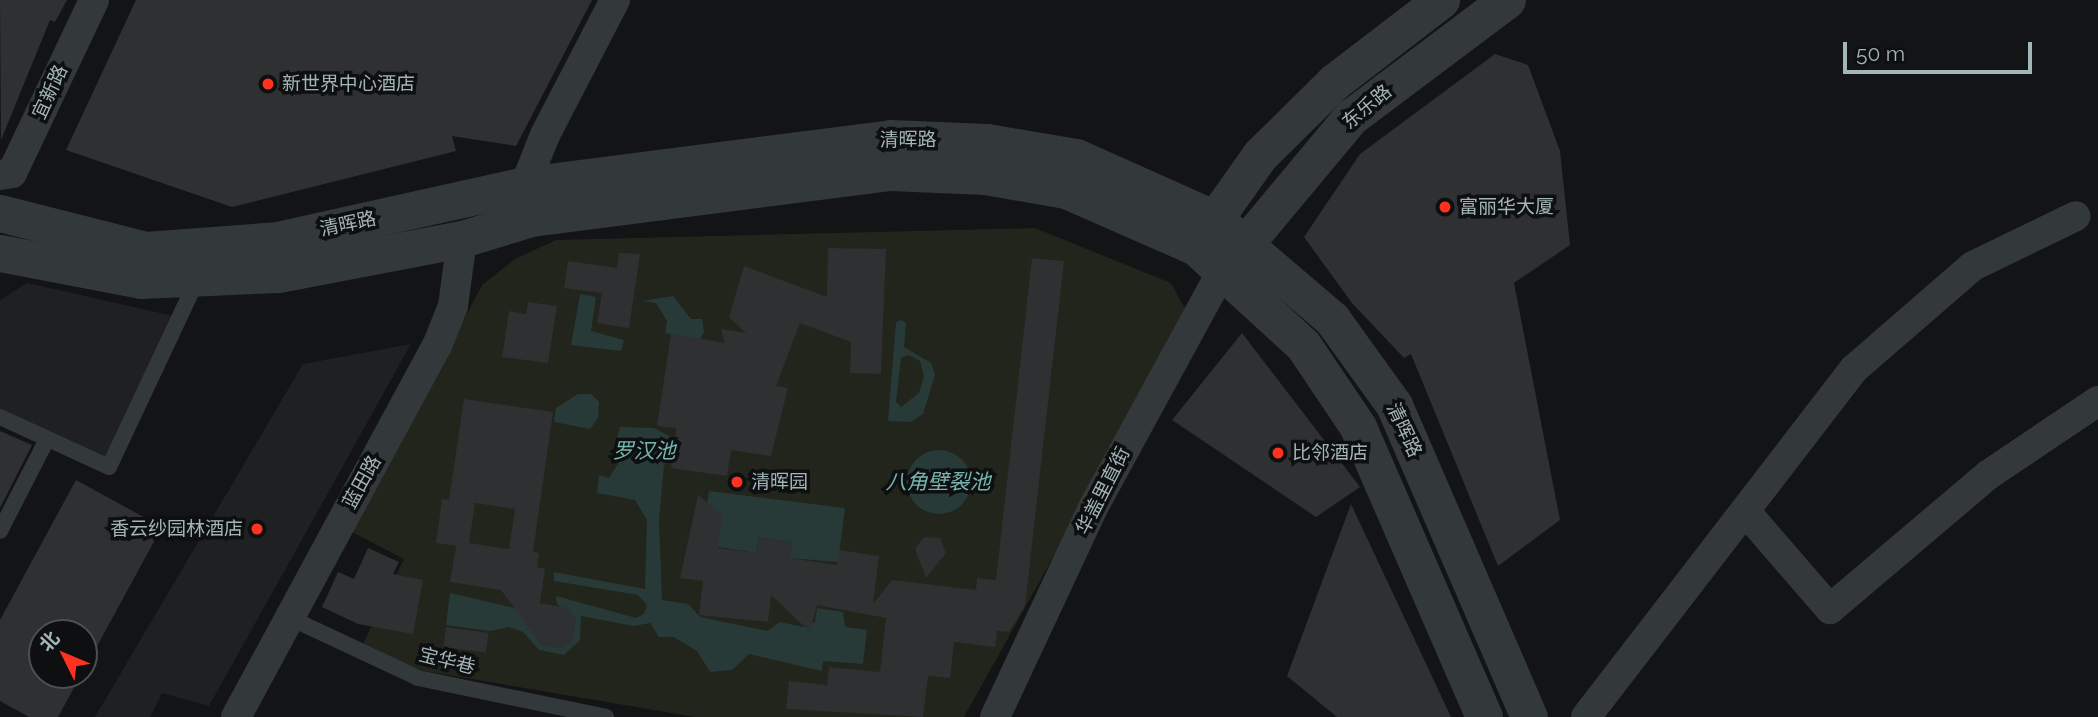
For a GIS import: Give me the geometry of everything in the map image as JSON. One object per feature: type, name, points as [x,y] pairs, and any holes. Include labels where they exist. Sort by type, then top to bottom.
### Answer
[{"type":"street","name":"宜新路","points":[[6,174],[94,0]]},
{"type":"street","points":[[525,185],[545,135],[615,0]]},
{"type":"street","name":"东乐路","points":[[1206,233],[1260,155],[1334,82],[1441,0]]},
{"type":"street","name":"东乐路","points":[[1223,271],[1351,117],[1507,0]]},
{"type":"street","name":"清晖路","points":[[0,213],[65,234],[145,250],[276,240],[525,185],[890,138],[987,142],[1076,157],[1206,233],[1223,271],[1303,345],[1358,427],[1484,717]]},
{"type":"street","name":"清晖路","points":[[0,253],[141,280],[278,274],[462,239],[531,218],[890,172],[985,176],[1066,190],[1246,243],[1332,319],[1394,405],[1529,717]]},
{"type":"street","points":[[6,174],[27,212],[65,234]]},
{"type":"street","points":[[1586,717],[1854,369],[1973,266],[2076,216]]},
{"type":"street","name":"蓝田路","points":[[236,717],[437,346],[453,306],[462,239]]},
{"type":"street","name":"华盖里直街","points":[[995,717],[1095,504],[1223,271]]},
{"type":"street","points":[[1745,511],[1830,609],[1988,475],[2098,401]]},
{"type":"lane","points":[[0,417],[109,467],[198,278]]},
{"type":"lane","points":[[0,531],[47,439]]},
{"type":"lane","name":"宝华巷","points":[[288,617],[418,678],[606,717]]},
{"type":"shaded area","name":"清晖园","points":[[1035,228],[1171,283],[1185,309],[1123,432],[964,717],[695,717],[425,671],[361,648],[404,559],[352,532],[482,285],[515,259],[556,240]]},
{"type":"shaded area","points":[[27,283],[187,319],[110,475],[0,425],[0,300]]},
{"type":"shaded area","name":"香云纱园林酒店","points":[[411,344],[209,706],[162,693],[150,717],[95,717],[303,364]]},
{"type":"water","points":[[580,294],[596,297],[591,331],[624,340],[621,351],[571,345]]},
{"type":"water","points":[[673,296],[691,319],[702,319],[704,332],[686,364],[685,337],[665,333],[667,321],[656,303],[642,301]]},
{"type":"water","points":[[901,320],[906,323],[904,347],[931,363],[935,375],[923,414],[911,422],[888,421],[896,322]],"holes":[[[909,355],[920,361],[924,376],[919,393],[901,407],[896,402],[901,358]]]},
{"type":"water","points":[[578,394],[591,394],[599,402],[598,418],[590,429],[554,422],[556,408]]},
{"type":"water","name":"罗汉池","points":[[620,427],[654,428],[673,438],[671,456],[664,465],[659,520],[662,600],[688,604],[700,617],[767,631],[780,622],[803,627],[815,622],[817,608],[843,612],[845,627],[867,630],[863,664],[823,661],[822,671],[749,654],[732,670],[710,672],[697,651],[674,637],[659,637],[650,623],[634,626],[581,616],[580,640],[564,655],[539,650],[523,632],[509,627],[490,631],[446,625],[450,593],[536,613],[533,633],[541,644],[561,648],[572,640],[576,619],[557,604],[556,596],[636,618],[644,614],[647,605],[638,595],[554,581],[554,572],[645,589],[647,520],[635,500],[597,493],[599,475],[609,478],[621,459],[615,445]]},
{"type":"water","name":"八角壁裂池","points":[[933,450],[945,450],[962,459],[969,470],[969,494],[962,505],[945,514],[933,514],[921,509],[912,500],[907,488],[907,476],[912,464],[921,455]]},
{"type":"water","points":[[709,491],[845,508],[838,562],[789,558],[792,542],[759,537],[756,553],[701,544],[721,522],[716,509],[706,511]]},
{"type":"building","points":[[0,0],[67,0],[55,22],[50,20],[1,140]]},
{"type":"building","name":"新世界中心酒店","points":[[136,0],[592,0],[516,146],[452,136],[456,151],[232,207],[66,150]]},
{"type":"building","name":"富丽华大厦","points":[[1495,54],[1528,65],[1560,151],[1570,245],[1514,283],[1560,520],[1498,566],[1411,354],[1404,358],[1352,303],[1304,237],[1360,154]]},
{"type":"building","points":[[828,248],[886,249],[881,374],[850,373],[851,342],[800,323],[776,386],[788,388],[771,456],[731,450],[727,476],[671,468],[676,428],[657,426],[671,334],[725,343],[721,329],[746,333],[729,317],[744,266],[827,297]]},
{"type":"building","points":[[619,253],[640,254],[629,328],[597,323],[602,293],[564,288],[568,261],[617,268]]},
{"type":"building","points":[[1032,258],[1064,261],[1025,606],[1009,632],[997,631],[995,647],[954,642],[950,678],[928,676],[923,717],[786,709],[789,681],[827,685],[829,667],[880,672],[886,618],[817,605],[810,632],[771,595],[768,622],[699,615],[703,581],[680,578],[698,495],[722,514],[718,548],[756,553],[759,537],[792,542],[789,558],[837,565],[839,550],[879,556],[873,604],[892,580],[976,590],[977,578],[996,580]]},
{"type":"building","points":[[528,302],[557,306],[548,363],[502,357],[509,311],[526,314]]},
{"type":"building","name":"比邻酒店","points":[[1242,333],[1360,487],[1316,517],[1172,420]]},
{"type":"building","points":[[464,399],[553,412],[533,552],[539,553],[537,567],[545,569],[540,603],[568,608],[576,619],[572,640],[561,648],[541,644],[501,590],[450,582],[456,546],[436,543],[442,499],[449,500]],"holes":[[[475,503],[515,509],[509,549],[469,543]]]},
{"type":"building","points":[[0,431],[32,445],[0,508]]},
{"type":"building","points":[[76,480],[162,527],[98,644],[98,619],[28,619],[28,689],[73,689],[58,717],[29,717],[0,701],[0,620]]},
{"type":"building","points":[[1351,504],[1451,717],[1337,717],[1287,676]]},
{"type":"building","points":[[924,537],[940,538],[946,553],[926,578],[915,549]]},
{"type":"building","points":[[368,548],[399,562],[393,574],[423,580],[413,634],[358,624],[322,607],[338,572],[354,579]]},
{"type":"building","points":[[446,627],[489,633],[486,653],[443,647]]},
{"type":"place","name":"新世界中心酒店","points":[[268,84]]},
{"type":"place","name":"富丽华大厦","points":[[1445,207]]},
{"type":"place","name":"比邻酒店","points":[[1278,453]]},
{"type":"place","name":"清晖园","points":[[737,482]]},
{"type":"place","name":"香云纱园林酒店","points":[[257,529]]}]
